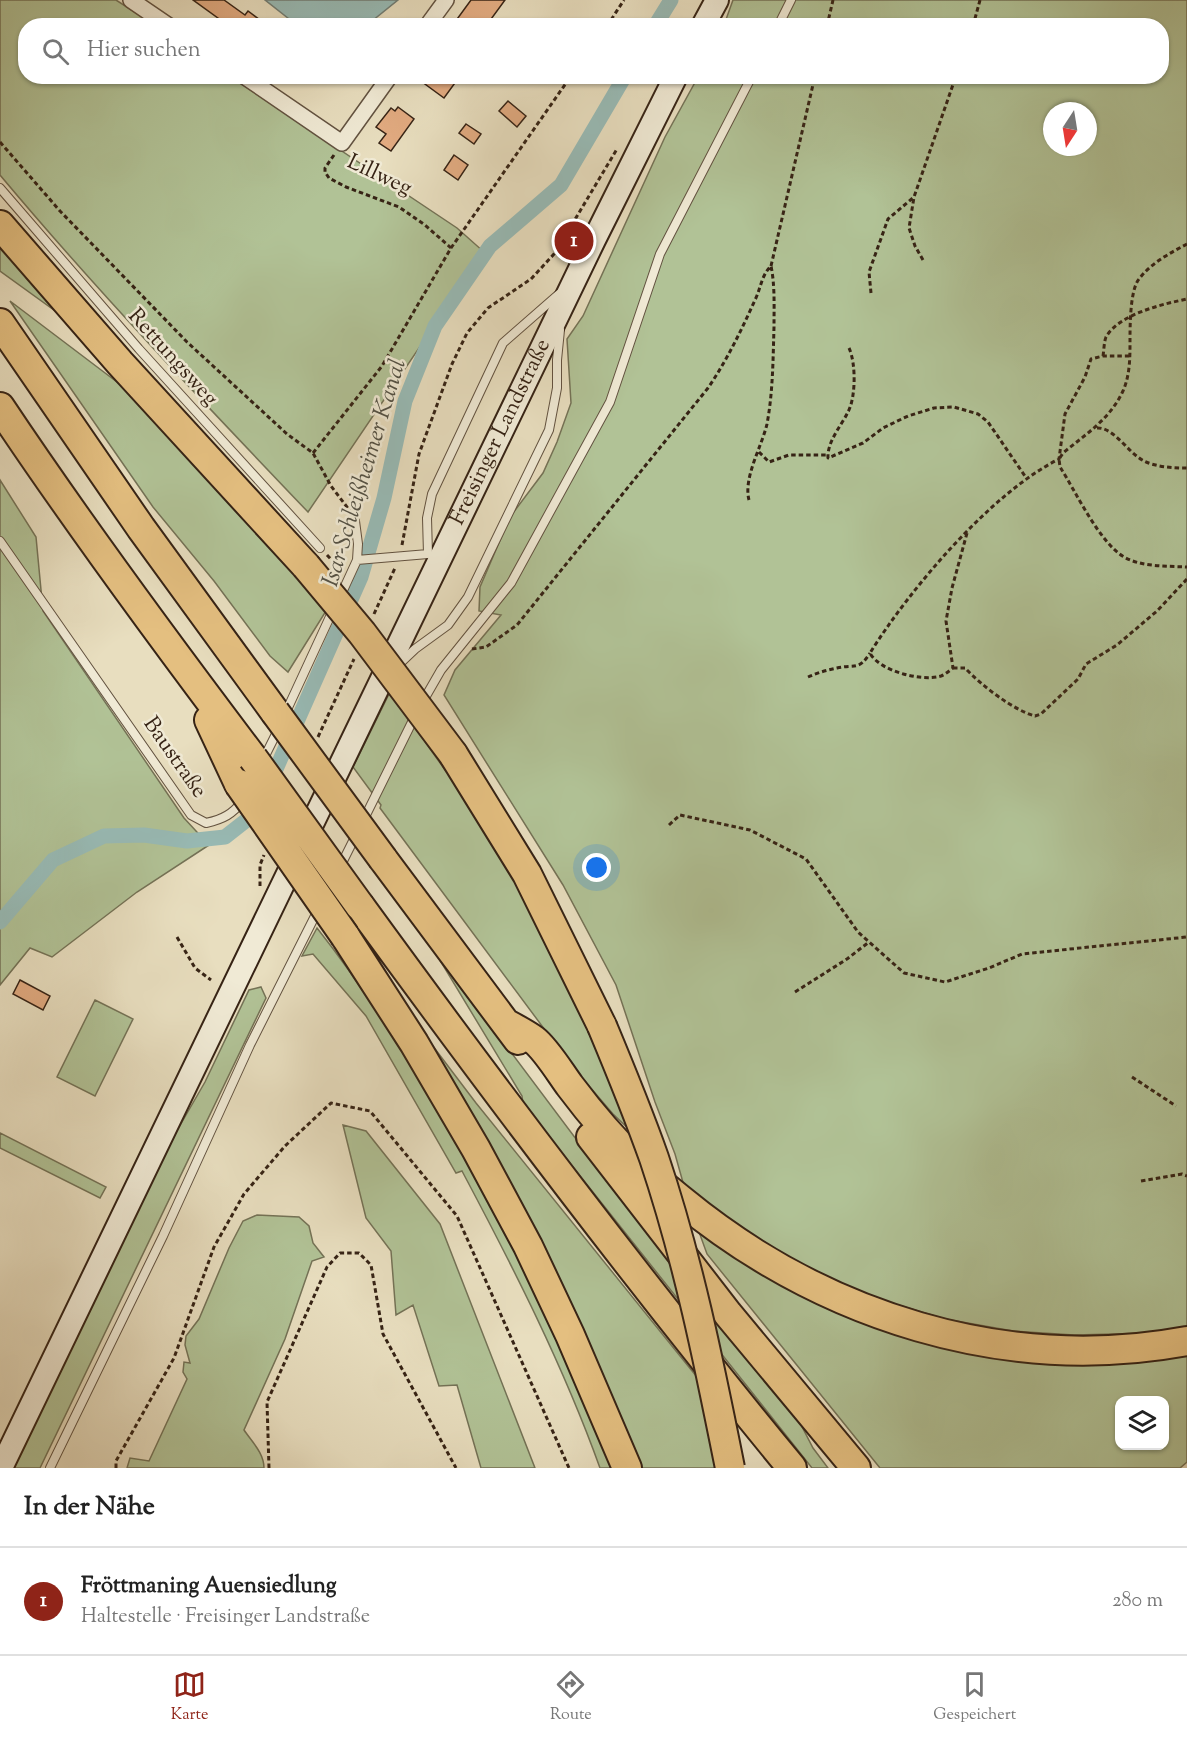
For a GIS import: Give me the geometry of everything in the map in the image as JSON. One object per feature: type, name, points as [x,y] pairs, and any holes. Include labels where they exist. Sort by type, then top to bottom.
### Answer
[{"type":"highway","points":[[0,225],[113,354],[313,557],[362,633],[453,754],[527,874],[602,1026],[654,1159],[675,1228],[709,1361],[730,1468]]},
{"type":"highway","points":[[0,322],[141,528],[383,859],[653,1218],[728,1314],[856,1468]]},
{"type":"highway","points":[[0,407],[180,661],[345,936],[431,1072],[523,1236],[570,1335],[627,1468]]},
{"type":"highway","points":[[249,777],[360,906],[443,1020],[638,1275],[792,1468]]},
{"type":"highway","points":[[507,1024],[535,1041],[589,1110],[639,1165],[654,1178],[724,1234],[791,1276],[826,1293],[860,1308],[908,1324],[1000,1344],[1082,1350],[1187,1341]]},
{"type":"main road","points":[[707,18],[717,0]]},
{"type":"main road","name":"Freisinger Landstraße","points":[[1,1468],[382,680],[433,558],[564,303],[672,84]]},
{"type":"street","points":[[131,0],[157,18]]},
{"type":"street","points":[[434,18],[446,0]]},
{"type":"street","name":"Lillweg","points":[[256,84],[342,143]]},
{"type":"street","points":[[342,143],[384,84]]},
{"type":"lane","points":[[782,18],[791,0]]},
{"type":"lane","points":[[330,886],[403,736],[441,670],[511,583],[547,513],[610,402],[660,254],[748,84]]},
{"type":"lane","name":"Rettungsweg","points":[[0,188],[139,349],[313,557]]},
{"type":"lane","points":[[360,560],[387,557],[433,558],[427,518],[432,494],[503,343],[576,279]]},
{"type":"lane","points":[[382,680],[415,649],[448,625],[468,597],[549,430],[557,388],[557,360],[564,303]]},
{"type":"lane","name":"Baustraße","points":[[0,541],[191,815],[206,823],[232,814],[245,799],[249,777],[348,578],[360,560],[355,520]]},
{"type":"lane","points":[[50,1468],[163,1236],[250,1045],[325,897]]},
{"type":"path","points":[[612,18],[624,0]]},
{"type":"path","points":[[829,18],[833,0]]},
{"type":"path","points":[[975,18],[980,0]]},
{"type":"path","points":[[313,453],[382,366],[451,248],[565,84]]},
{"type":"path","points":[[748,500],[750,476],[766,425],[773,371],[774,310],[771,266],[813,84]]},
{"type":"path","points":[[923,260],[909,228],[914,197],[953,84]]},
{"type":"path","points":[[0,142],[60,211],[187,342],[287,434],[313,453],[355,520]]},
{"type":"path","name":"Lillweg","points":[[342,143],[325,168],[329,178],[346,187],[399,207],[425,225],[451,248]]},
{"type":"path","points":[[871,293],[869,272],[888,219],[914,197]]},
{"type":"path","points":[[808,677],[836,668],[858,666],[865,661],[886,627],[967,533],[1007,493],[1059,459],[1063,453],[1106,419],[1128,378],[1131,316],[1137,280],[1155,262],[1187,244]]},
{"type":"path","points":[[462,645],[470,650],[486,647],[517,625],[722,367],[757,297],[765,272],[771,266]]},
{"type":"path","points":[[1103,356],[1105,339],[1113,329],[1131,316],[1163,304],[1187,299]]},
{"type":"path","points":[[827,455],[833,438],[849,411],[852,399],[854,369],[849,348]]},
{"type":"path","points":[[1130,356],[1103,356],[1091,359],[1085,377],[1065,414],[1060,467],[1104,539],[1124,557],[1146,564],[1187,567]]},
{"type":"path","points":[[758,452],[769,462],[789,455],[827,455],[830,458],[836,453],[863,443],[885,426],[919,412],[939,407],[954,407],[978,414],[988,422],[1027,479]]},
{"type":"path","points":[[1095,429],[1110,431],[1131,453],[1146,463],[1172,468],[1187,468]]},
{"type":"path","points":[[953,668],[946,621],[952,588],[967,533]]},
{"type":"path","points":[[313,557],[348,578]]},
{"type":"path","points":[[870,652],[875,659],[889,669],[914,676],[940,676],[953,668],[964,668],[1014,707],[1035,717],[1078,679],[1086,664],[1117,645],[1157,611],[1187,579]]},
{"type":"path","points":[[669,825],[680,815],[750,830],[806,859],[858,932],[904,973],[934,980],[945,982],[989,968],[1022,954],[1187,937]]},
{"type":"path","points":[[177,937],[195,968],[211,980]]},
{"type":"path","points":[[795,992],[869,942]]},
{"type":"path","points":[[1132,1077],[1176,1106]]},
{"type":"path","points":[[116,1468],[116,1461],[174,1358],[214,1247],[244,1194],[285,1146],[331,1103],[370,1111],[457,1216],[569,1468]]},
{"type":"path","points":[[1141,1181],[1182,1174],[1187,1176]]},
{"type":"path","points":[[269,1468],[267,1402],[327,1267],[340,1253],[359,1253],[371,1265],[383,1335],[456,1468]]},
{"type":"green space","points":[[0,0],[116,0],[144,18],[18,18],[18,84],[241,84],[457,228],[484,252],[308,512],[113,304],[0,175]]},
{"type":"green space","points":[[733,0],[1187,0],[1187,1327],[1154,1333],[1074,1335],[1013,1331],[945,1319],[836,1283],[783,1255],[743,1230],[684,1186],[616,985],[563,885],[444,695],[455,670],[501,615],[479,611],[480,587],[510,517],[543,473],[557,442],[571,403],[567,339],[583,316],[665,137],[694,84],[1169,84],[1169,18],[727,18]]},
{"type":"green space","points":[[0,238],[76,326],[0,271]]},
{"type":"green space","points":[[10,301],[146,404],[261,530],[326,611],[288,672],[270,656],[214,581],[153,507]]},
{"type":"green space","points":[[0,480],[36,537],[43,611],[184,818],[209,845],[137,892],[52,957],[30,948],[0,985]]},
{"type":"green space","points":[[390,692],[445,770],[450,766],[537,912],[632,1132],[613,1114],[571,1065],[380,808],[381,805],[353,767]]},
{"type":"green space","points":[[317,928],[351,973],[382,1020],[496,1211],[558,1338],[611,1468],[600,1468],[570,1392],[536,1317],[462,1171],[456,1173],[366,1016],[313,954],[302,956]]},
{"type":"green space","points":[[432,947],[624,1203],[797,1417],[813,1448],[828,1468],[812,1468],[523,1104],[522,1096]]},
{"type":"green space","points":[[261,987],[266,998],[40,1468],[13,1468],[171,1141],[205,1082],[249,990]]},
{"type":"green space","points":[[95,1000],[133,1019],[95,1096],[57,1077]]},
{"type":"green space","points":[[426,1037],[476,1103],[701,1382],[718,1468],[640,1468]]},
{"type":"green space","points":[[343,1125],[366,1131],[440,1224],[535,1468],[481,1468],[457,1385],[439,1386],[413,1305],[396,1315],[391,1251],[366,1218]]},
{"type":"green space","points":[[0,1133],[106,1187],[100,1198],[0,1148]]},
{"type":"green space","points":[[257,1215],[299,1217],[309,1226],[313,1243],[324,1257],[312,1261],[285,1339],[244,1430],[260,1453],[264,1468],[127,1468],[130,1458],[149,1461],[187,1379],[183,1372],[184,1362],[190,1363],[185,1345],[186,1336],[199,1319],[243,1221]]},
{"type":"green space","points":[[694,1218],[909,1330],[1187,1346],[1187,1462],[1180,1468],[880,1468],[707,1254]]},
{"type":"water","points":[[265,0],[398,0],[376,18],[288,18]]},
{"type":"building","points":[[193,0],[224,0],[245,15],[248,11],[257,18],[218,18]]},
{"type":"building","points":[[471,0],[505,0],[492,18],[458,18]]},
{"type":"building","points":[[425,84],[454,84],[444,98]]},
{"type":"building","points":[[508,101],[526,116],[517,127],[499,111]]},
{"type":"building","points":[[398,107],[414,119],[391,151],[379,143],[386,134],[376,127],[391,108],[395,111]]},
{"type":"building","points":[[466,124],[481,134],[474,144],[459,133]]},
{"type":"building","points":[[454,155],[468,165],[458,180],[444,170]]},
{"type":"building","points":[[20,980],[50,996],[43,1010],[13,994]]},
{"type":"waterway","name":"Isar-Schleißheimer Kanal","points":[[660,18],[671,0]]},
{"type":"waterway","name":"Isar-Schleißheimer Kanal","points":[[0,922],[53,860],[104,836],[144,835],[187,841],[225,837],[257,812],[361,577],[384,498],[405,401],[435,326],[490,246],[561,185],[620,84]]},
{"type":"place","name":"Fröttmaning Auensiedlung","points":[[574,241]]}]
